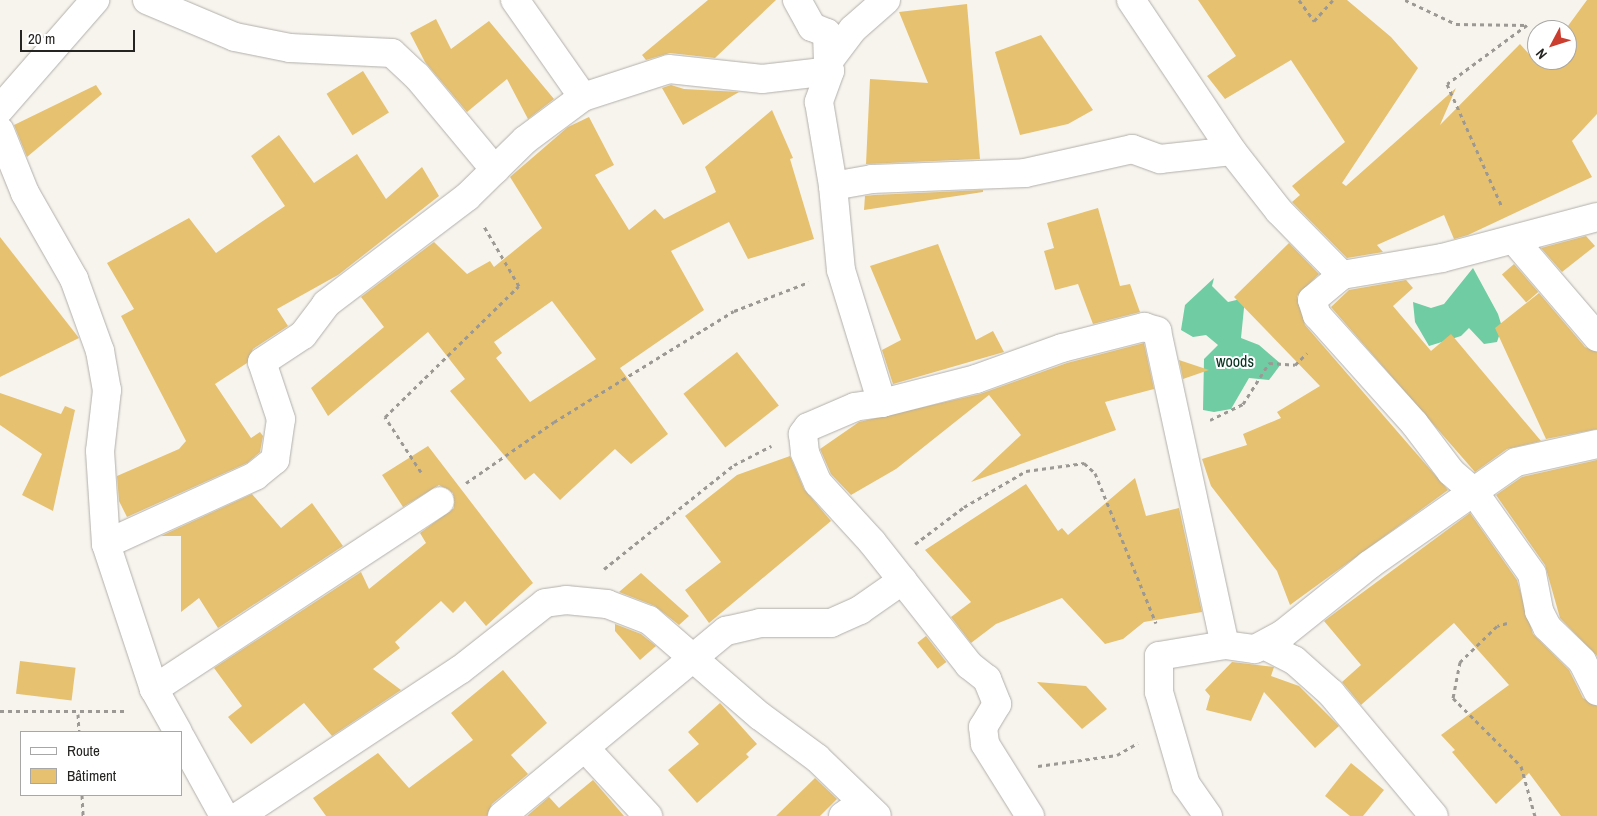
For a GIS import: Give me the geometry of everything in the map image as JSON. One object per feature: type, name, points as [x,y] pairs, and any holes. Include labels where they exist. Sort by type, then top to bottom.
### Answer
[{"type":"street","points":[[0,109],[94,0]]},
{"type":"street","points":[[148,0],[244,39],[290,48],[392,53],[417,76],[495,170]]},
{"type":"street","points":[[515,0],[583,97]]},
{"type":"street","points":[[797,0],[812,27],[827,33],[829,66]]},
{"type":"street","points":[[882,403],[841,270],[833,186],[819,102],[829,66],[853,29],[886,0]]},
{"type":"street","points":[[1131,0],[1232,151],[1279,211],[1342,275]]},
{"type":"street","points":[[106,544],[255,476],[275,460],[281,419],[262,362],[303,335],[328,302],[467,197],[525,140],[583,97],[668,68],[762,79],[829,66]]},
{"type":"street","points":[[0,132],[25,193],[74,279],[100,351],[107,390],[100,451],[106,544],[166,710],[440,501]]},
{"type":"street","points":[[833,186],[872,180],[1025,173],[1132,149],[1160,160],[1232,151]]},
{"type":"street","points":[[1597,217],[1514,240],[1342,275],[1312,300],[1316,315],[1414,422],[1451,472],[1474,492],[1532,574],[1538,611],[1547,627],[1582,661],[1597,691]]},
{"type":"street","points":[[1514,240],[1597,337]]},
{"type":"street","points":[[1030,816],[984,740],[983,727],[997,704],[988,679],[969,665],[902,580],[818,483],[802,443],[808,427],[855,407],[882,403],[1144,327],[1157,331],[1182,434],[1225,645]]},
{"type":"street","points":[[1208,816],[1186,785],[1156,672],[1158,659],[1168,651],[1225,645],[1247,650],[1264,645],[1474,492],[1526,458],[1597,444]]},
{"type":"street","points":[[502,816],[694,657],[741,625],[843,619],[902,580]]},
{"type":"street","points":[[239,816],[460,670],[545,604],[566,600],[638,613],[694,657],[760,716],[817,758],[861,811]]},
{"type":"street","points":[[1264,645],[1294,660],[1332,693],[1434,816]]},
{"type":"street","points":[[182,740],[224,816]]},
{"type":"street","points":[[585,748],[648,816]]},
{"type":"path","points":[[1299,0],[1314,21],[1332,0]]},
{"type":"path","points":[[1405,0],[1456,24],[1527,25],[1447,84],[1514,240]]},
{"type":"path","points":[[467,197],[519,286],[385,417],[440,501],[554,422],[734,311],[841,270]]},
{"type":"path","points":[[1182,434],[1243,404],[1269,363],[1295,365],[1331,330]]},
{"type":"path","points":[[566,600],[734,465],[808,427]]},
{"type":"path","points":[[902,580],[907,550],[964,507],[1026,471],[1084,463],[1095,472],[1168,651]]},
{"type":"path","points":[[1535,816],[1522,766],[1453,698],[1460,662],[1498,626],[1538,611]]},
{"type":"path","points":[[0,710],[78,714],[166,710]]},
{"type":"path","points":[[78,714],[79,731]]},
{"type":"path","points":[[1001,769],[1116,755],[1169,726]]},
{"type":"path","points":[[82,796],[83,816]]},
{"type":"green space","points":[[1473,268],[1498,314],[1502,327],[1497,342],[1484,344],[1469,328],[1461,336],[1429,346],[1415,322],[1413,302],[1431,308],[1444,304]]},
{"type":"green space","name":"woods","points":[[1214,278],[1212,286],[1228,302],[1245,298],[1241,338],[1259,345],[1281,364],[1269,380],[1249,378],[1231,409],[1214,412],[1203,410],[1204,359],[1218,345],[1206,335],[1193,337],[1181,330],[1185,305]]},
{"type":"building","points":[[708,0],[776,0],[715,58],[670,53],[646,60],[642,55]]},
{"type":"building","points":[[1198,0],[1347,0],[1391,37],[1418,68],[1342,183],[1346,186],[1456,88],[1440,125],[1520,44],[1527,52],[1527,70],[1577,70],[1577,20],[1572,20],[1587,0],[1597,0],[1597,114],[1572,141],[1592,177],[1468,235],[1454,239],[1444,215],[1377,245],[1383,252],[1347,258],[1292,202],[1300,195],[1292,186],[1345,142],[1291,60],[1225,99],[1207,76],[1236,56]]},
{"type":"building","points":[[967,4],[980,159],[866,164],[870,79],[928,83],[899,12]]},
{"type":"building","points":[[436,19],[451,49],[489,21],[554,99],[528,119],[507,79],[467,112],[425,62],[410,33]]},
{"type":"building","points":[[1041,35],[1093,110],[1068,124],[1020,135],[995,52]]},
{"type":"building","points":[[363,71],[389,113],[352,135],[327,94]]},
{"type":"building","points":[[96,85],[102,94],[27,157],[14,125]]},
{"type":"building","points":[[671,85],[684,89],[739,92],[683,125],[662,88]]},
{"type":"building","points":[[772,110],[793,158],[790,159],[814,239],[748,259],[729,222],[671,251],[704,310],[620,368],[668,434],[631,464],[615,449],[560,500],[534,473],[525,480],[450,391],[465,379],[428,332],[328,416],[311,388],[384,327],[361,297],[434,242],[467,274],[490,261],[494,267],[542,228],[510,177],[568,127],[589,117],[614,165],[595,175],[629,230],[655,209],[664,219],[716,192],[705,167]],"holes":[[[552,301],[596,359],[530,402],[496,358],[502,353],[494,342]]]},
{"type":"building","points":[[279,135],[314,183],[357,154],[386,199],[422,167],[439,196],[338,275],[277,309],[288,326],[253,349],[247,363],[215,384],[251,438],[260,432],[263,436],[260,452],[247,463],[127,517],[119,501],[117,476],[179,449],[186,441],[121,316],[134,309],[107,263],[189,218],[216,253],[285,206],[251,156]]},
{"type":"building","points":[[983,190],[983,192],[864,210],[865,196]]},
{"type":"building","points":[[1098,208],[1120,286],[1130,284],[1140,312],[1093,324],[1078,284],[1055,290],[1044,251],[1054,248],[1047,223]]},
{"type":"building","points":[[1586,236],[1595,246],[1562,272],[1541,248]]},
{"type":"building","points":[[0,237],[79,338],[0,377]]},
{"type":"building","points":[[1289,243],[1319,274],[1297,296],[1305,325],[1448,490],[1290,605],[1277,571],[1211,486],[1202,459],[1247,445],[1243,434],[1281,418],[1277,412],[1320,386],[1234,297]]},
{"type":"building","points":[[938,244],[976,340],[993,331],[1004,352],[893,384],[882,350],[901,340],[870,266]]},
{"type":"building","points":[[1514,264],[1538,292],[1526,302],[1502,274]]},
{"type":"building","points":[[1406,280],[1413,288],[1393,306],[1431,351],[1451,334],[1541,441],[1507,449],[1475,472],[1331,307],[1349,290]]},
{"type":"building","points":[[1539,293],[1585,347],[1597,352],[1597,429],[1546,439],[1495,328]]},
{"type":"building","points":[[1144,343],[1154,389],[1105,402],[1116,430],[971,482],[1021,435],[989,395],[896,469],[851,495],[831,474],[820,449],[859,422],[980,394],[1067,363]]},
{"type":"building","points":[[737,352],[779,406],[725,447],[683,394]]},
{"type":"building","points":[[1179,360],[1209,370],[1183,379]]},
{"type":"building","points":[[0,393],[61,414],[65,406],[75,410],[53,511],[22,495],[42,454],[0,425]]},
{"type":"building","points":[[428,446],[533,583],[486,626],[465,601],[453,613],[441,601],[395,642],[400,648],[373,669],[401,690],[332,736],[304,703],[251,744],[228,717],[242,706],[214,668],[361,572],[369,589],[426,543],[420,533],[454,508],[453,493],[439,485],[403,507],[382,475]]},
{"type":"building","points":[[790,456],[804,489],[831,521],[709,623],[685,590],[721,562],[685,516],[737,475]]},
{"type":"building","points":[[1597,460],[1597,656],[1560,618],[1545,565],[1496,495],[1522,477]]},
{"type":"building","points":[[1135,478],[1146,516],[1179,508],[1202,612],[1144,622],[1123,639],[1105,644],[1062,598],[996,624],[971,643],[951,617],[971,602],[925,550],[1026,484],[1058,531],[1062,528],[1068,535]]},
{"type":"building","points":[[252,494],[281,528],[312,503],[343,546],[218,628],[199,598],[181,612],[181,536],[161,536]]},
{"type":"building","points":[[1470,513],[1517,580],[1533,634],[1569,670],[1583,698],[1597,706],[1597,816],[1561,816],[1529,773],[1496,804],[1452,752],[1455,750],[1441,735],[1509,685],[1454,623],[1361,705],[1342,682],[1361,665],[1324,621]]},
{"type":"building","points":[[641,573],[689,616],[679,625],[655,606],[619,592]]},
{"type":"building","points":[[615,624],[641,634],[656,646],[640,660],[615,631]]},
{"type":"building","points":[[926,636],[946,662],[938,669],[917,643]]},
{"type":"building","points":[[20,661],[76,668],[72,701],[16,694]]},
{"type":"building","points":[[1232,662],[1274,667],[1271,676],[1299,686],[1339,726],[1315,748],[1264,692],[1251,721],[1206,710],[1210,696],[1205,690]]},
{"type":"building","points":[[503,670],[547,723],[511,755],[528,774],[492,804],[487,816],[326,816],[313,798],[378,753],[409,788],[473,740],[451,713]]},
{"type":"building","points":[[1037,682],[1086,686],[1107,709],[1082,729]]},
{"type":"building","points":[[720,703],[757,744],[746,754],[749,757],[697,803],[668,770],[699,744],[688,732]]},
{"type":"building","points":[[1351,763],[1384,790],[1363,816],[1350,816],[1325,796]]},
{"type":"building","points":[[815,778],[837,799],[820,816],[776,816]]},
{"type":"building","points":[[593,780],[624,816],[527,816],[549,797],[559,808]]}]
